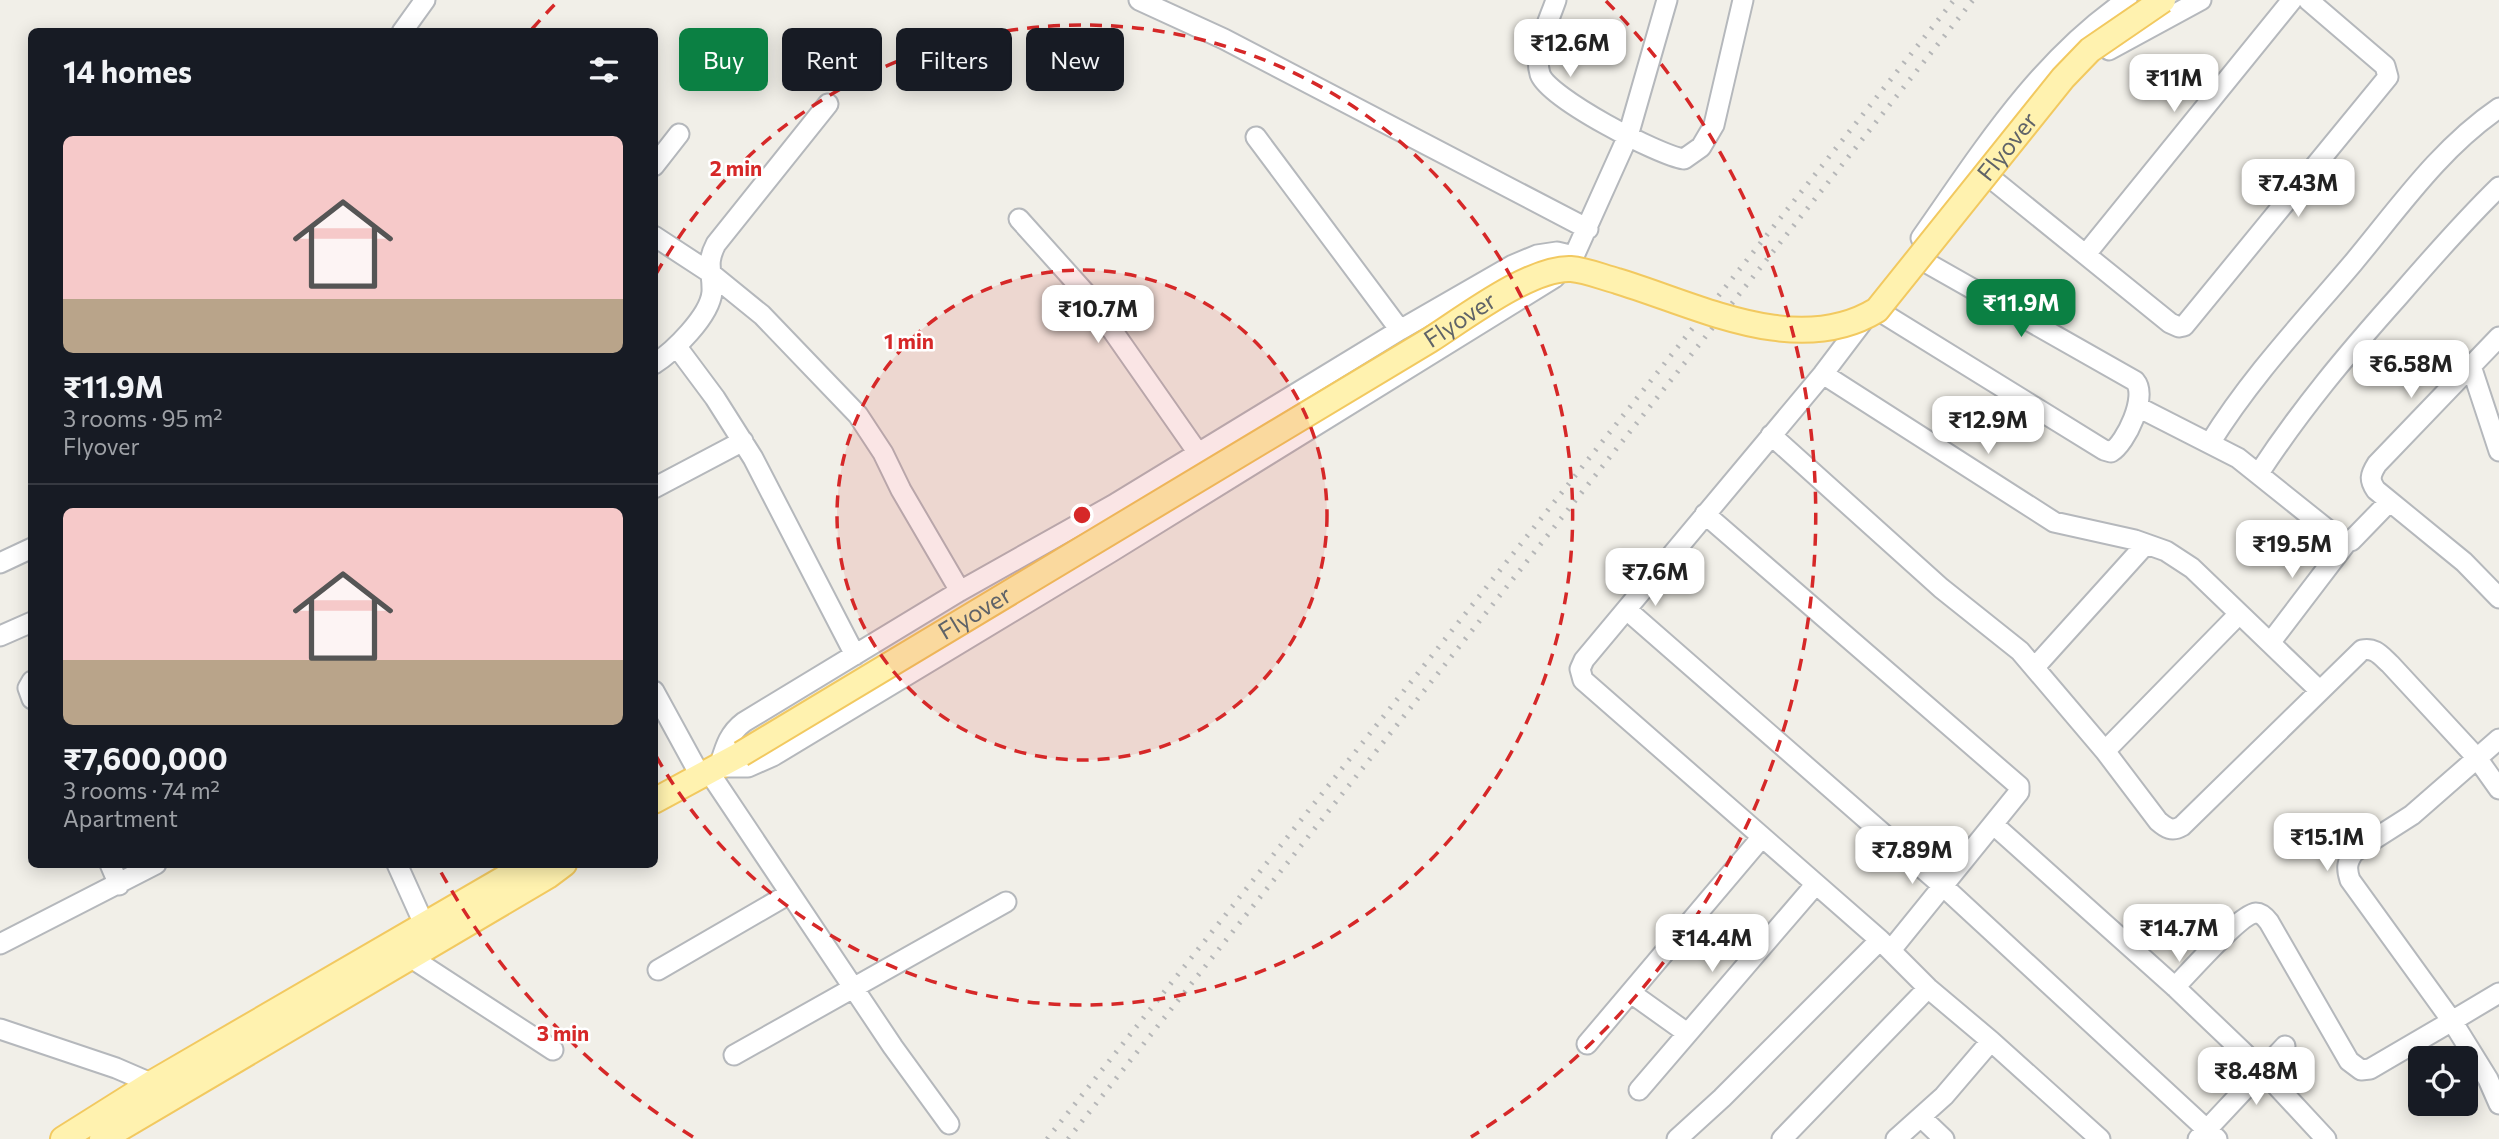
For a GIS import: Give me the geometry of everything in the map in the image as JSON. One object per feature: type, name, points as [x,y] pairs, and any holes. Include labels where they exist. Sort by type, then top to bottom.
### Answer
[{"type":"main road","name":"Flyover","points":[[658,800],[741,754],[1430,340],[1521,282],[1569,269],[1762,326],[1813,330],[1840,327],[1862,319],[1877,310],[2063,78],[2090,50],[2163,0]]},
{"type":"main road","points":[[63,1139],[152,1083],[522,868]]},
{"type":"main road","points":[[102,1139],[559,868]]},
{"type":"street","points":[[405,28],[425,0]]},
{"type":"street","points":[[1139,0],[1174,7],[1588,229]]},
{"type":"street","points":[[1556,0],[1541,46],[1540,74],[1556,94],[1628,136],[1676,158],[1684,159],[1701,147],[1714,125],[1743,0]]},
{"type":"street","points":[[710,772],[748,767],[773,756],[1111,552],[1554,278],[1574,256],[1628,136],[1667,0]]},
{"type":"street","points":[[2101,1139],[1928,988],[1886,945],[1583,680],[1580,669],[1584,660],[1851,340],[2001,124],[2052,63],[2085,30],[2127,0]]},
{"type":"street","points":[[1851,340],[1884,314],[2065,90],[2084,71],[2103,54],[2125,40],[2201,0]]},
{"type":"street","points":[[2086,254],[2292,0]]},
{"type":"street","points":[[1992,179],[2170,323],[2181,327],[2388,77],[2385,66],[2308,0]]},
{"type":"street","points":[[658,361],[677,347],[710,300],[712,290],[709,259],[716,244],[828,104]]},
{"type":"street","points":[[2210,443],[2230,411],[2273,355],[2440,159],[2478,123],[2499,108]]},
{"type":"street","points":[[658,161],[679,134]]},
{"type":"street","points":[[1256,137],[1399,330]]},
{"type":"street","points":[[2259,473],[2328,375],[2499,187]]},
{"type":"street","points":[[1019,219],[1089,297],[1198,453]]},
{"type":"street","points":[[658,239],[709,272],[762,315],[858,415],[883,453],[901,490],[960,591]]},
{"type":"street","points":[[710,772],[733,731],[960,591],[1113,505],[1399,330],[1513,265],[1547,253],[1574,256]]},
{"type":"street","points":[[1884,314],[2108,451],[2114,451],[2118,447],[2138,407],[2140,389],[2135,381],[1927,263]]},
{"type":"street","points":[[2499,337],[2373,471],[2371,482],[2389,502],[2464,562],[2499,598]]},
{"type":"street","points":[[677,347],[743,440],[855,655]]},
{"type":"street","points":[[2471,366],[2499,451]]},
{"type":"street","points":[[1823,374],[2054,522],[2146,544],[2165,551],[2192,568],[2319,690]]},
{"type":"street","points":[[2138,407],[2210,443],[2259,473],[2339,539],[2347,542]]},
{"type":"street","points":[[1771,435],[1941,587],[2020,651],[2165,827],[2177,829],[2182,826],[2319,690],[2362,650],[2368,649],[2377,652],[2477,758],[2499,789]]},
{"type":"street","points":[[658,486],[743,440]]},
{"type":"street","points":[[2270,643],[2347,542],[2389,502]]},
{"type":"street","points":[[1677,1139],[1886,945],[1944,887],[2019,792],[2018,783],[1705,514]]},
{"type":"street","points":[[2035,667],[2146,544]]},
{"type":"street","points":[[0,564],[28,550]]},
{"type":"street","points":[[1627,610],[1944,887],[2208,1136],[2285,1046]]},
{"type":"street","points":[[2105,751],[2239,614]]},
{"type":"street","points":[[0,636],[28,624]]},
{"type":"street","points":[[658,697],[893,1047],[949,1124]]},
{"type":"street","points":[[2499,739],[2412,815],[2354,852],[2348,861],[2347,871],[2350,880],[2452,1021],[2488,1079],[2499,1104]]},
{"type":"street","points":[[1994,825],[2175,987],[2262,1070],[2326,1139]]},
{"type":"street","points":[[1587,1044],[1762,837]]},
{"type":"street","points":[[112,868],[119,885]]},
{"type":"street","points":[[0,944],[149,868]]},
{"type":"street","points":[[399,868],[424,924]]},
{"type":"street","points":[[1639,1090],[1816,884]]},
{"type":"street","points":[[658,970],[789,894]]},
{"type":"street","points":[[734,1055],[1006,902]]},
{"type":"street","points":[[2175,987],[2227,933],[2241,921],[2256,914],[2269,922],[2348,1061],[2356,1067],[2371,1069],[2499,993]]},
{"type":"street","points":[[411,957],[553,1050]]},
{"type":"street","points":[[1782,1139],[1928,988]]},
{"type":"street","points":[[1631,993],[1687,1033]]},
{"type":"street","points":[[5,1035],[152,1083],[175,1095]]},
{"type":"street","points":[[1896,1139],[1922,1118],[1991,1041]]},
{"type":"street","points":[[1922,1118],[1944,1139]]},
{"type":"railway","points":[[1047,1139],[1954,0]]},
{"type":"railway","points":[[1068,1139],[1973,0]]}]
